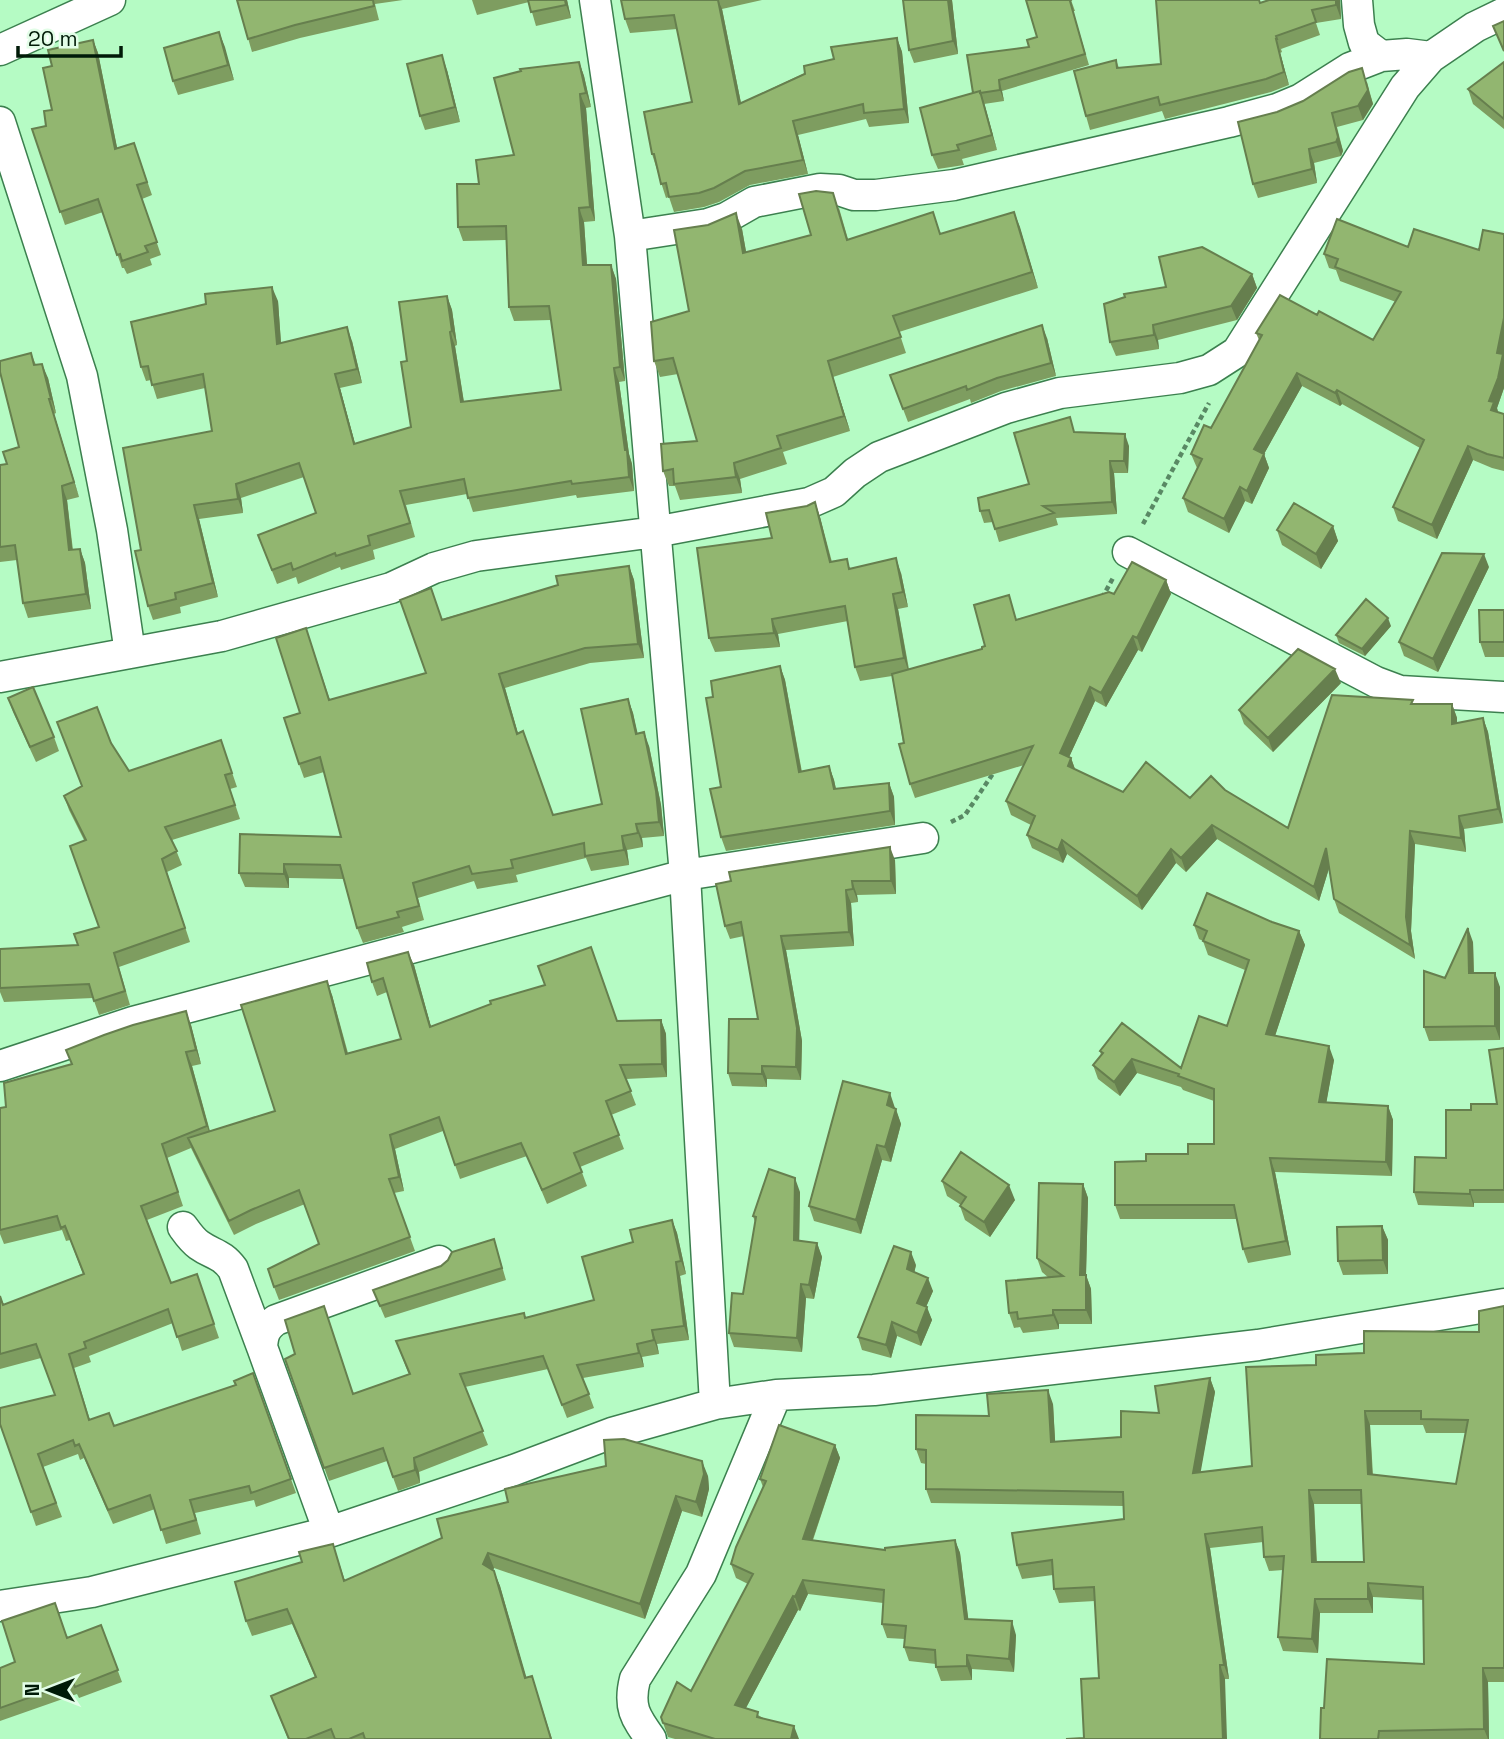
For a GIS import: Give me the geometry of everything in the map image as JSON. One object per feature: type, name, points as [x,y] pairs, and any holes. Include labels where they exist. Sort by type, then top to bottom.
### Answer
[{"type":"street","points":[[0,50],[110,0]]},
{"type":"street","points":[[595,0],[630,236],[685,874],[715,1404]]},
{"type":"street","points":[[1357,0],[1364,43],[1381,56]]},
{"type":"street","points":[[0,677],[222,635],[391,588],[434,568],[476,556],[655,531],[809,503],[834,492],[855,473],[879,457],[1006,408],[1060,393],[1180,378],[1209,370],[1237,352],[1405,87],[1431,57],[1475,27],[1504,13]]},
{"type":"street","points":[[630,236],[708,224],[726,218],[754,202],[820,189],[839,190],[854,195],[876,195],[954,185],[1277,109],[1301,99],[1350,68],[1381,56],[1407,54],[1431,57]]},
{"type":"street","points":[[0,122],[82,376],[112,530],[130,653]]},
{"type":"street","points":[[1128,552],[1376,682],[1400,691],[1504,698]]},
{"type":"street","points":[[0,1066],[134,1022],[685,874],[923,838]]},
{"type":"street","points":[[183,1227],[190,1238],[226,1259],[233,1269],[329,1532]]},
{"type":"street","points":[[262,1346],[263,1334],[276,1320],[439,1261]]},
{"type":"street","points":[[0,1606],[92,1592],[329,1532],[514,1471],[612,1433],[715,1404],[776,1395],[874,1390],[1258,1345],[1504,1304]]},
{"type":"street","points":[[651,1739],[637,1720],[632,1707],[635,1679],[701,1574],[776,1395]]},
{"type":"path","points":[[1102,599],[1212,399]]},
{"type":"path","points":[[923,838],[965,814],[999,765]]},
{"type":"building","points":[[237,0],[373,0],[374,6],[248,39]]},
{"type":"building","points":[[528,0],[565,0],[566,5],[531,12]]},
{"type":"building","points":[[621,0],[718,0],[739,104],[805,74],[804,66],[834,59],[831,47],[897,38],[904,109],[864,113],[863,104],[793,121],[803,160],[745,171],[714,188],[669,197],[666,183],[661,184],[652,154],[644,112],[692,102],[674,15],[625,19]]},
{"type":"building","points":[[903,0],[948,0],[953,41],[909,50]]},
{"type":"building","points":[[1026,0],[1071,0],[1085,54],[999,80],[1000,90],[973,93],[967,55],[1029,47],[1027,40],[1037,37]]},
{"type":"building","points":[[1156,0],[1259,0],[1260,3],[1269,0],[1336,0],[1336,5],[1312,10],[1316,22],[1276,36],[1284,72],[1266,79],[1160,105],[1158,97],[1086,116],[1074,71],[1116,60],[1117,68],[1161,64]]},
{"type":"building","points":[[1504,21],[1504,51],[1493,26]]},
{"type":"building","points":[[219,32],[228,65],[173,81],[164,48]]},
{"type":"building","points":[[93,40],[115,149],[134,143],[147,182],[137,185],[157,242],[145,246],[148,252],[122,261],[120,254],[117,255],[98,199],[60,212],[32,129],[46,126],[44,111],[52,110],[43,68],[52,66],[48,50]]},
{"type":"building","points":[[442,55],[455,107],[420,116],[407,64]]},
{"type":"building","points":[[579,62],[586,93],[580,94],[590,207],[579,208],[583,265],[611,265],[620,367],[614,368],[629,477],[572,484],[571,481],[468,498],[464,479],[400,491],[410,523],[368,536],[370,545],[336,556],[335,553],[293,570],[291,563],[272,570],[258,535],[316,513],[299,463],[236,484],[238,499],[194,505],[213,583],[175,593],[176,599],[148,606],[135,551],[141,550],[123,448],[212,431],[203,374],[152,385],[148,366],[141,367],[131,322],[206,304],[205,294],[272,287],[277,344],[347,327],[357,369],[335,374],[354,444],[411,427],[401,362],[407,361],[399,302],[447,296],[461,402],[561,390],[549,306],[509,307],[506,226],[458,227],[457,184],[479,184],[476,160],[514,155],[494,78],[521,71],[520,69]]},
{"type":"building","points":[[1504,62],[1504,119],[1468,89]]},
{"type":"building","points":[[1362,68],[1368,90],[1358,106],[1332,113],[1338,137],[1336,142],[1309,149],[1312,169],[1253,184],[1238,122],[1277,112],[1303,101],[1349,72]]},
{"type":"building","points":[[980,91],[992,135],[957,145],[959,150],[932,155],[920,108]]},
{"type":"building","points":[[816,191],[833,193],[847,240],[933,212],[940,234],[1014,212],[1032,272],[893,316],[901,337],[828,361],[844,416],[777,436],[781,448],[734,463],[736,477],[674,484],[673,469],[663,471],[661,444],[697,441],[673,358],[654,361],[651,322],[689,311],[674,230],[708,225],[736,213],[743,253],[811,235],[799,194]]},
{"type":"building","points":[[1337,219],[1408,247],[1414,229],[1479,250],[1483,230],[1504,234],[1504,318],[1497,353],[1503,354],[1489,401],[1494,402],[1491,410],[1504,414],[1504,458],[1468,446],[1432,525],[1393,507],[1424,440],[1337,390],[1335,393],[1297,373],[1254,449],[1264,454],[1247,491],[1240,487],[1224,519],[1183,498],[1202,459],[1191,454],[1204,425],[1211,428],[1262,335],[1256,333],[1280,295],[1317,315],[1319,311],[1373,340],[1401,292],[1335,267],[1338,259],[1324,254]]},
{"type":"building","points":[[1202,247],[1252,274],[1231,306],[1153,325],[1154,335],[1110,342],[1104,304],[1125,297],[1124,294],[1166,287],[1159,257]]},
{"type":"building","points":[[1042,325],[1051,363],[997,378],[967,390],[966,386],[903,409],[890,375]]},
{"type":"building","points":[[31,353],[34,365],[42,364],[49,399],[74,482],[62,486],[69,550],[80,549],[86,594],[23,603],[15,545],[0,547],[0,465],[7,464],[3,452],[19,447],[0,372],[0,361]]},
{"type":"building","points":[[1070,417],[1074,432],[1125,434],[1124,461],[1110,461],[1112,502],[1043,506],[1054,513],[995,529],[989,510],[980,511],[978,498],[1029,484],[1014,433]]},
{"type":"building","points":[[815,502],[830,562],[847,559],[849,569],[896,558],[903,592],[893,594],[904,658],[855,667],[845,606],[772,619],[774,633],[709,638],[697,548],[772,538],[766,513],[807,506]]},
{"type":"building","points":[[1294,503],[1333,526],[1316,554],[1277,530]]},
{"type":"building","points":[[1442,553],[1484,554],[1433,659],[1399,642]]},
{"type":"building","points":[[1132,562],[1166,580],[1137,638],[1133,636],[1101,693],[1090,687],[1060,753],[1071,758],[1068,766],[1123,792],[1146,762],[1190,798],[1211,776],[1225,790],[1288,828],[1332,695],[1413,700],[1411,704],[1452,704],[1452,724],[1483,718],[1498,809],[1459,816],[1461,838],[1410,831],[1406,917],[1410,945],[1334,899],[1326,848],[1314,887],[1212,825],[1181,858],[1171,849],[1137,896],[1062,840],[1058,850],[1027,835],[1035,816],[1006,801],[1033,746],[910,784],[899,744],[904,743],[892,674],[982,649],[985,646],[974,605],[1009,595],[1016,620],[1109,592],[1114,594]]},
{"type":"building","points":[[629,566],[638,644],[585,648],[499,674],[517,734],[523,731],[553,815],[602,804],[581,709],[628,699],[636,734],[644,732],[656,791],[659,822],[636,824],[638,833],[622,836],[624,850],[585,856],[584,843],[511,860],[513,868],[472,874],[469,866],[413,883],[419,906],[397,912],[399,917],[357,928],[340,865],[284,864],[284,874],[239,873],[240,834],[341,837],[320,757],[299,764],[284,718],[300,713],[276,638],[306,628],[329,700],[426,673],[400,600],[431,588],[442,620],[558,585],[556,576]]},
{"type":"building","points":[[1366,599],[1388,618],[1362,649],[1336,635]]},
{"type":"building","points":[[1479,610],[1504,610],[1504,642],[1480,642]]},
{"type":"building","points":[[1298,649],[1335,669],[1268,738],[1239,710]]},
{"type":"building","points":[[780,666],[799,772],[829,766],[834,789],[889,783],[890,811],[721,837],[710,789],[721,787],[706,698],[713,697],[711,681]]},
{"type":"building","points":[[33,687],[54,737],[30,747],[8,698]]},
{"type":"building","points":[[97,707],[111,743],[129,771],[221,740],[232,773],[225,775],[235,805],[165,827],[177,851],[162,859],[185,928],[114,953],[125,991],[94,1001],[89,984],[0,988],[0,949],[78,945],[74,934],[99,927],[70,846],[86,840],[64,796],[82,786],[57,722]]},
{"type":"building","points":[[890,847],[891,881],[852,881],[853,889],[846,890],[849,932],[781,936],[797,1028],[796,1067],[762,1066],[762,1074],[728,1073],[729,1019],[758,1019],[741,922],[725,926],[716,884],[731,881],[729,872]]},
{"type":"building","points":[[1207,893],[1299,931],[1266,1034],[1329,1046],[1319,1102],[1388,1106],[1386,1162],[1270,1158],[1286,1241],[1243,1249],[1234,1205],[1115,1205],[1115,1162],[1146,1161],[1146,1154],[1188,1154],[1188,1144],[1214,1144],[1214,1089],[1132,1059],[1114,1082],[1093,1065],[1103,1053],[1100,1051],[1122,1023],[1181,1068],[1199,1016],[1227,1026],[1249,960],[1203,941],[1207,931],[1194,925]]},
{"type":"building","points":[[1468,928],[1469,973],[1495,973],[1495,1026],[1424,1027],[1424,971],[1445,978]]},
{"type":"building","points":[[591,947],[617,1021],[661,1020],[662,1064],[620,1065],[631,1091],[606,1101],[619,1135],[574,1153],[582,1172],[542,1190],[521,1143],[455,1165],[439,1117],[390,1135],[399,1177],[389,1179],[410,1237],[274,1287],[268,1269],[319,1244],[299,1190],[229,1221],[188,1138],[275,1111],[241,1005],[327,981],[346,1054],[401,1039],[383,978],[372,982],[367,963],[408,952],[430,1027],[491,1004],[490,1001],[545,985],[538,966]]},
{"type":"building","points":[[186,1011],[196,1050],[186,1052],[207,1126],[162,1144],[178,1192],[141,1206],[171,1283],[197,1274],[214,1324],[177,1337],[168,1309],[84,1342],[86,1348],[69,1354],[89,1420],[109,1413],[114,1426],[236,1385],[234,1381],[253,1373],[291,1479],[251,1493],[249,1486],[190,1500],[196,1520],[161,1530],[150,1495],[108,1510],[79,1444],[75,1446],[73,1440],[38,1454],[56,1503],[31,1512],[0,1424],[0,1408],[55,1395],[36,1344],[0,1354],[0,1296],[3,1305],[84,1274],[65,1226],[61,1228],[57,1216],[0,1230],[0,1108],[6,1107],[4,1083],[72,1064],[66,1050],[133,1025]]},
{"type":"building","points":[[1504,1048],[1504,1190],[1470,1190],[1470,1194],[1414,1192],[1415,1157],[1446,1158],[1446,1110],[1471,1110],[1471,1104],[1497,1104],[1489,1050]]},
{"type":"building","points":[[843,1081],[890,1093],[887,1105],[896,1109],[885,1147],[877,1145],[856,1220],[809,1206]]},
{"type":"building","points":[[961,1152],[1009,1185],[984,1222],[960,1206],[966,1197],[942,1181]]},
{"type":"building","points":[[769,1169],[795,1178],[794,1240],[817,1243],[809,1285],[801,1284],[797,1338],[729,1333],[732,1293],[743,1294],[756,1217],[753,1216]]},
{"type":"building","points":[[1039,1183],[1083,1184],[1080,1275],[1086,1275],[1086,1310],[1053,1310],[1053,1315],[1018,1319],[1017,1312],[1009,1313],[1006,1281],[1063,1276],[1037,1258]]},
{"type":"building","points":[[672,1220],[681,1261],[676,1262],[684,1326],[652,1330],[654,1340],[637,1344],[639,1353],[577,1365],[589,1394],[562,1405],[543,1356],[460,1374],[483,1431],[414,1458],[415,1470],[393,1477],[383,1448],[324,1468],[285,1359],[295,1354],[285,1320],[324,1306],[353,1394],[410,1374],[396,1341],[524,1313],[525,1318],[594,1300],[582,1257],[633,1242],[630,1230]]},
{"type":"building","points":[[1382,1226],[1383,1260],[1338,1261],[1337,1227]]},
{"type":"building","points":[[494,1239],[502,1268],[380,1306],[373,1290],[441,1266],[452,1252]]},
{"type":"building","points":[[894,1246],[911,1252],[907,1269],[928,1278],[917,1303],[927,1307],[917,1333],[892,1322],[886,1345],[858,1337]]},
{"type":"building","points":[[1504,1306],[1504,1668],[1483,1668],[1484,1729],[1379,1731],[1378,1739],[1320,1739],[1327,1659],[1424,1664],[1423,1587],[1368,1583],[1368,1599],[1315,1599],[1312,1639],[1278,1637],[1284,1556],[1264,1557],[1262,1527],[1205,1534],[1224,1665],[1220,1665],[1223,1739],[1066,1739],[1084,1738],[1081,1679],[1099,1678],[1094,1587],[1054,1589],[1052,1560],[1017,1565],[1012,1533],[1124,1519],[1123,1492],[926,1489],[926,1450],[916,1449],[916,1415],[989,1416],[987,1394],[1048,1390],[1051,1442],[1121,1437],[1121,1411],[1159,1413],[1155,1386],[1210,1378],[1193,1473],[1252,1466],[1246,1367],[1316,1365],[1316,1355],[1364,1353],[1364,1331],[1479,1332],[1479,1311]],"holes":[[[1365,1411],[1421,1411],[1421,1419],[1468,1420],[1456,1484],[1368,1474]],[[1309,1490],[1361,1490],[1364,1562],[1312,1562]]]},
{"type":"building","points":[[779,1425],[835,1445],[803,1539],[885,1550],[955,1540],[965,1619],[1012,1621],[1009,1659],[967,1655],[967,1666],[936,1667],[935,1650],[904,1647],[906,1626],[882,1624],[884,1590],[803,1580],[735,1705],[758,1712],[757,1717],[794,1726],[791,1739],[715,1739],[663,1723],[661,1717],[677,1682],[691,1691],[753,1574],[731,1564],[766,1481],[760,1479]]},
{"type":"building","points":[[624,1439],[702,1461],[704,1474],[696,1502],[676,1496],[640,1604],[488,1553],[483,1564],[494,1571],[525,1678],[532,1676],[551,1739],[365,1739],[363,1733],[349,1739],[335,1739],[331,1729],[306,1739],[289,1739],[271,1696],[316,1677],[287,1609],[246,1621],[235,1582],[302,1562],[299,1552],[333,1544],[344,1581],[442,1538],[437,1519],[508,1502],[505,1489],[606,1466],[604,1440]]},
{"type":"building","points":[[55,1603],[67,1638],[101,1625],[118,1670],[75,1687],[73,1682],[0,1708],[0,1668],[15,1662],[2,1621]]}]
